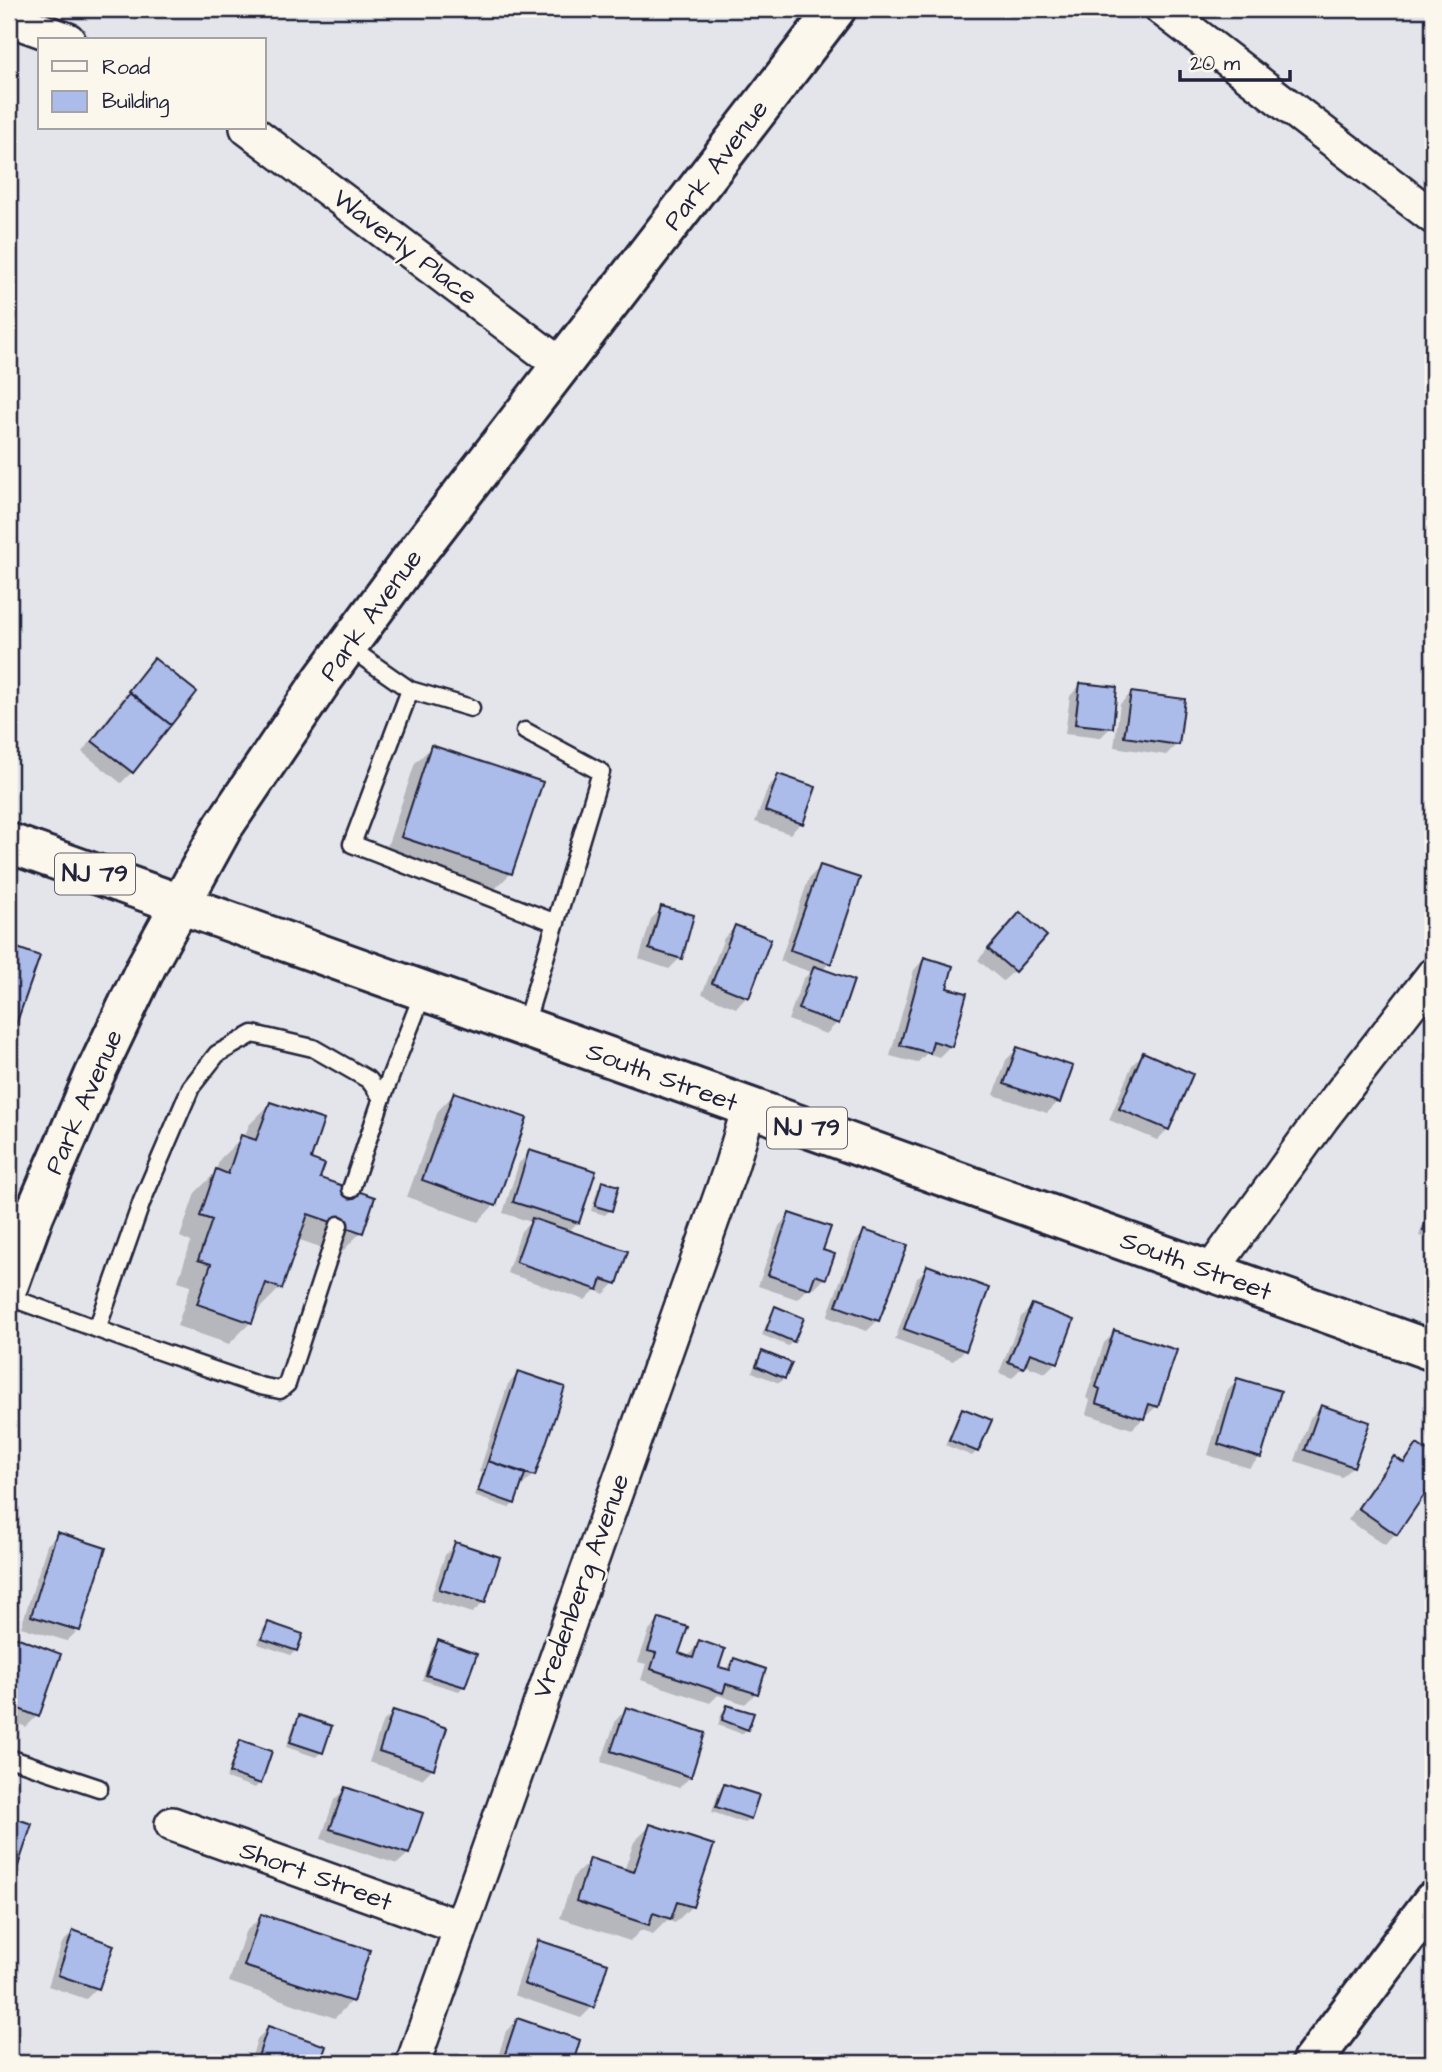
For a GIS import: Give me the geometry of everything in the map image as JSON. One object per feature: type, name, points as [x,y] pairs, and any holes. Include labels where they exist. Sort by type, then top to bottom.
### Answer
[{"type":"main road","name":"Park Avenue","points":[[13,1261],[94,1076],[148,965],[223,827],[347,646],[407,565],[836,9]]},
{"type":"main road","name":"South Street","points":[[9,843],[1433,1352]]},
{"type":"main road","points":[[1311,2063],[1433,1901]]},
{"type":"street","points":[[1162,9],[1433,217]]},
{"type":"street","points":[[9,19],[62,38]]},
{"type":"street","name":"Waverly Place","points":[[250,130],[562,366]]},
{"type":"street","points":[[1211,1271],[1322,1118],[1433,975]]},
{"type":"street","name":"Vredenberg Avenue","points":[[412,2063],[726,1180],[749,1108]]},
{"type":"street","name":"Short Street","points":[[172,1824],[459,1927]]},
{"type":"lane","points":[[347,646],[410,690],[471,708]]},
{"type":"lane","points":[[410,690],[352,844],[556,923]]},
{"type":"lane","points":[[524,1028],[601,772],[525,731]]},
{"type":"lane","points":[[351,1189],[382,1098],[424,991]]},
{"type":"lane","points":[[97,1329],[142,1201],[171,1130],[191,1087],[217,1054],[253,1034],[280,1039],[313,1048],[369,1080],[382,1098]]},
{"type":"lane","points":[[9,1297],[260,1386],[280,1390],[288,1384],[339,1225]]},
{"type":"lane","points":[[9,1758],[99,1788]]},
{"type":"building","points":[[154,658],[197,692],[171,725],[128,691]]},
{"type":"building","points":[[1080,683],[1117,687],[1113,728],[1075,724]]},
{"type":"building","points":[[130,692],[171,725],[133,773],[92,741]]},
{"type":"building","points":[[1131,692],[1185,699],[1179,745],[1124,737]]},
{"type":"building","points":[[431,745],[543,782],[512,874],[401,837]]},
{"type":"building","points":[[778,774],[816,787],[803,824],[765,811]]},
{"type":"building","points":[[820,865],[860,878],[831,964],[790,950]]},
{"type":"building","points":[[661,906],[694,915],[682,959],[649,949]]},
{"type":"building","points":[[1020,912],[1047,936],[1015,972],[988,949]]},
{"type":"building","points":[[735,925],[771,939],[749,998],[712,983]]},
{"type":"building","points":[[9,945],[40,956],[10,1042],[9,1041]]},
{"type":"building","points":[[924,957],[953,966],[947,988],[967,993],[952,1047],[933,1041],[930,1053],[900,1045]]},
{"type":"building","points":[[814,966],[854,980],[839,1024],[798,1009]]},
{"type":"building","points":[[1017,1047],[1073,1066],[1060,1103],[1004,1084]]},
{"type":"building","points":[[1143,1052],[1193,1074],[1169,1130],[1119,1109]]},
{"type":"building","points":[[454,1092],[527,1118],[496,1206],[422,1180]]},
{"type":"building","points":[[270,1102],[324,1120],[311,1159],[325,1164],[320,1178],[375,1197],[363,1233],[308,1214],[282,1289],[266,1283],[252,1323],[197,1304],[211,1264],[198,1260],[212,1220],[200,1216],[216,1169],[228,1174],[241,1135],[256,1140]]},
{"type":"building","points":[[529,1150],[596,1171],[579,1223],[513,1202]]},
{"type":"building","points":[[602,1181],[619,1186],[612,1211],[595,1206]]},
{"type":"building","points":[[1433,1196],[1433,1234],[1423,1231]]},
{"type":"building","points":[[789,1213],[831,1227],[823,1250],[835,1254],[826,1279],[815,1275],[810,1289],[768,1275]]},
{"type":"building","points":[[532,1218],[628,1251],[617,1284],[602,1279],[598,1290],[516,1262]]},
{"type":"building","points":[[864,1230],[908,1245],[879,1321],[836,1306]]},
{"type":"building","points":[[927,1265],[989,1288],[966,1351],[904,1329]]},
{"type":"building","points":[[1032,1304],[1074,1320],[1058,1363],[1030,1353],[1024,1368],[1008,1362]]},
{"type":"building","points":[[775,1306],[804,1318],[794,1342],[766,1330]]},
{"type":"building","points":[[1114,1330],[1177,1350],[1158,1407],[1149,1404],[1144,1419],[1096,1403],[1100,1389],[1096,1387]]},
{"type":"building","points":[[762,1351],[792,1363],[785,1379],[756,1366]]},
{"type":"building","points":[[518,1371],[565,1387],[535,1476],[488,1461]]},
{"type":"building","points":[[1237,1378],[1281,1391],[1261,1458],[1218,1444]]},
{"type":"building","points":[[1321,1405],[1370,1422],[1354,1467],[1305,1450]]},
{"type":"building","points":[[962,1408],[992,1420],[978,1452],[949,1440]]},
{"type":"building","points":[[1417,1444],[1433,1455],[1433,1482],[1397,1535],[1358,1508],[1394,1456],[1404,1463]]},
{"type":"building","points":[[488,1461],[525,1474],[515,1504],[478,1491]]},
{"type":"building","points":[[57,1532],[106,1548],[80,1631],[31,1616]]},
{"type":"building","points":[[455,1542],[500,1557],[485,1603],[439,1589]]},
{"type":"building","points":[[659,1618],[688,1627],[679,1653],[693,1658],[699,1640],[725,1649],[719,1667],[730,1670],[734,1658],[766,1669],[758,1694],[726,1684],[723,1693],[651,1669],[656,1653],[648,1651]]},
{"type":"building","points":[[268,1622],[303,1634],[297,1651],[262,1639]]},
{"type":"building","points":[[16,1637],[61,1654],[39,1717],[9,1705],[9,1656]]},
{"type":"building","points":[[438,1640],[477,1654],[465,1687],[426,1675]]},
{"type":"building","points":[[727,1705],[754,1713],[748,1730],[722,1720]]},
{"type":"building","points":[[626,1707],[705,1733],[691,1777],[611,1751]]},
{"type":"building","points":[[393,1710],[447,1728],[434,1769],[379,1751]]},
{"type":"building","points":[[299,1715],[332,1726],[323,1753],[290,1742]]},
{"type":"building","points":[[240,1740],[272,1751],[261,1784],[229,1773]]},
{"type":"building","points":[[724,1784],[759,1795],[751,1819],[716,1807]]},
{"type":"building","points":[[345,1787],[423,1813],[409,1854],[330,1829]]},
{"type":"building","points":[[9,1809],[13,1811],[11,1817],[32,1824],[18,1866],[9,1863]]},
{"type":"building","points":[[650,1824],[714,1845],[693,1907],[677,1902],[671,1919],[653,1913],[649,1925],[576,1901],[590,1858],[634,1872]]},
{"type":"building","points":[[261,1914],[370,1950],[353,2002],[244,1966]]},
{"type":"building","points":[[73,1930],[114,1945],[99,1989],[58,1975]]},
{"type":"building","points":[[538,1940],[608,1963],[594,2008],[524,1984]]},
{"type":"building","points":[[517,2018],[580,2040],[573,2063],[502,2063]]},
{"type":"building","points":[[268,2026],[326,2046],[320,2063],[256,2063]]}]
